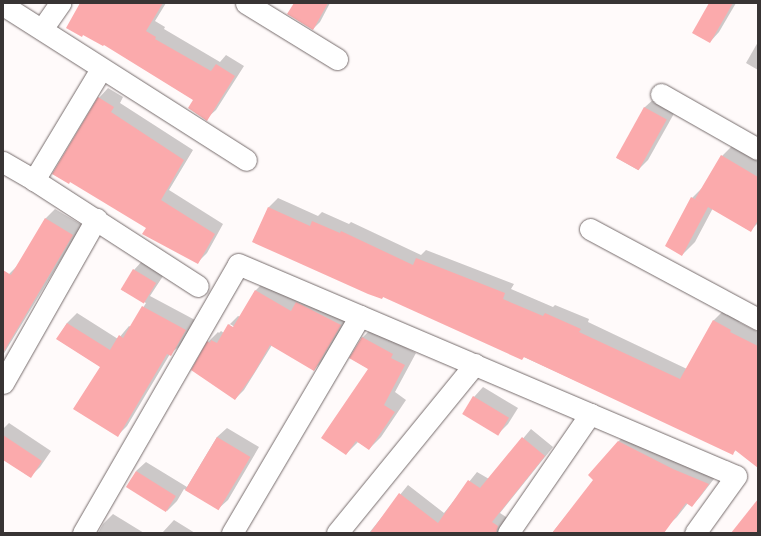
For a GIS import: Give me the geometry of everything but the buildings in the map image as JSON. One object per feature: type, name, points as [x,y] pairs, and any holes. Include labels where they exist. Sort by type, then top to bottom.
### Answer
[{"type":"street","points":[[42,29],[60,3]]},
{"type":"street","points":[[246,3],[337,59]]},
{"type":"street","points":[[3,5],[42,29],[101,69],[246,160]]},
{"type":"street","points":[[34,180],[101,69]]},
{"type":"street","points":[[661,94],[758,149]]},
{"type":"street","points":[[3,162],[34,180],[198,286]]},
{"type":"street","points":[[3,383],[96,220]]},
{"type":"street","points":[[590,229],[758,319]]},
{"type":"street","points":[[83,533],[238,264],[736,476],[695,533]]},
{"type":"street","points":[[232,533],[360,316]]},
{"type":"street","points":[[337,533],[475,364]]},
{"type":"street","points":[[508,533],[590,414]]}]
